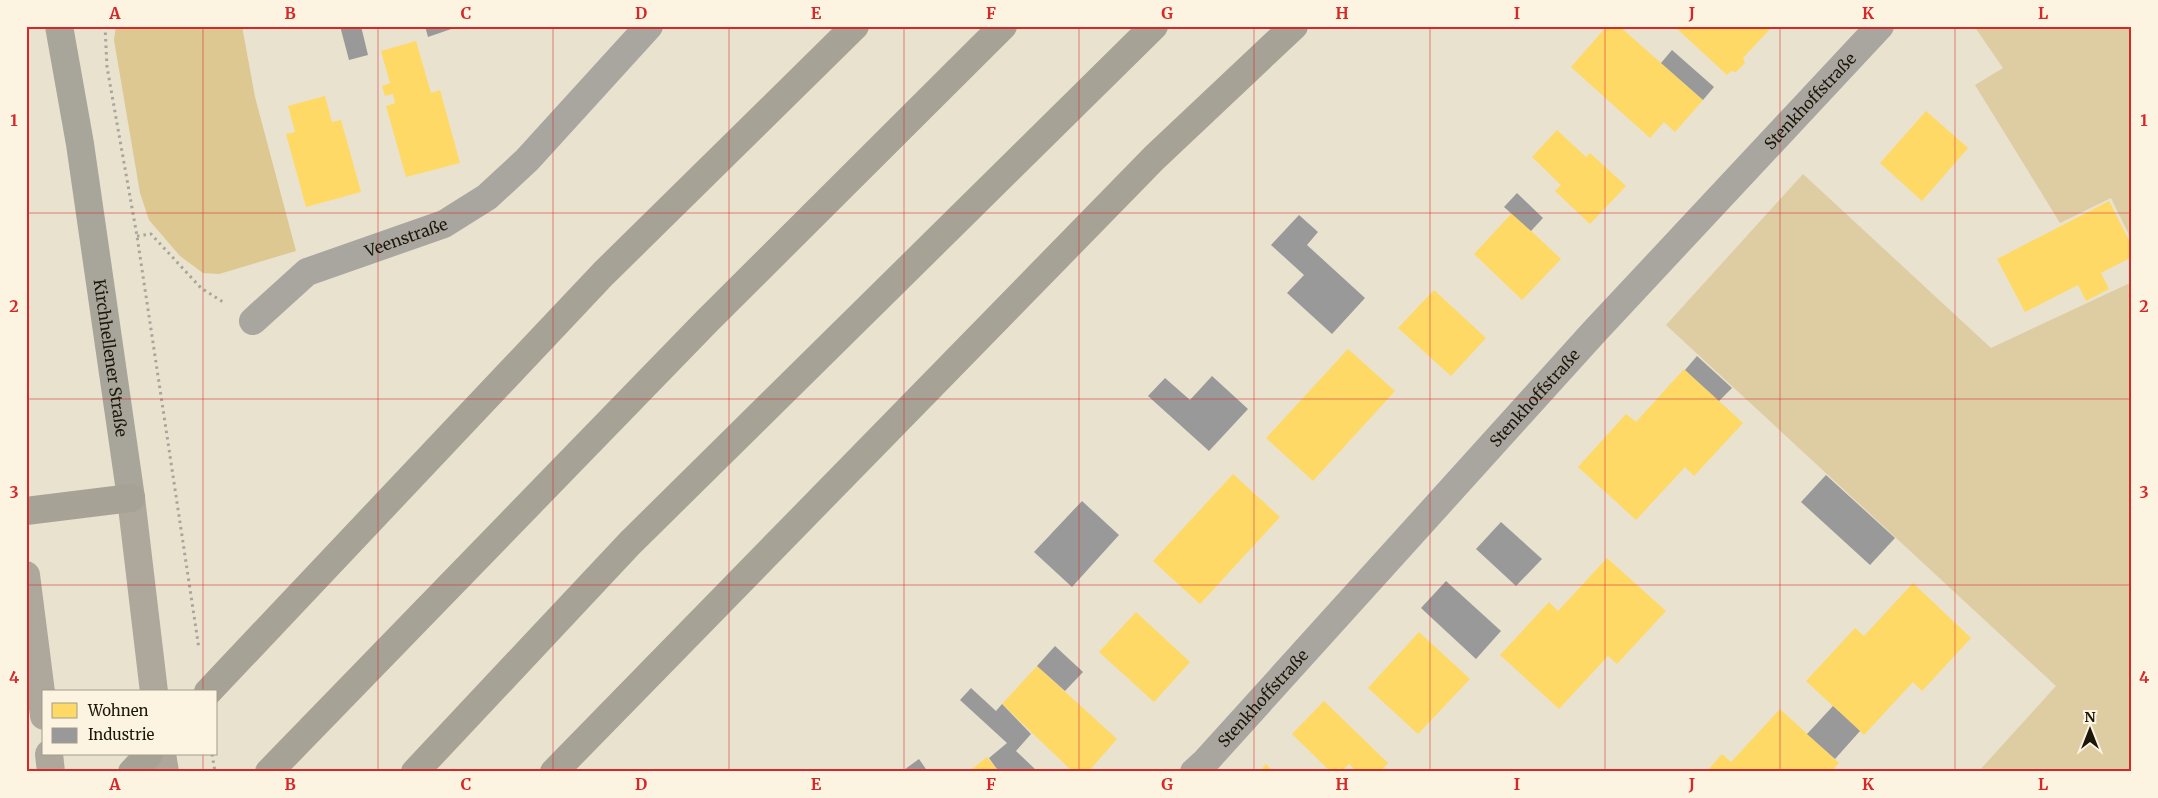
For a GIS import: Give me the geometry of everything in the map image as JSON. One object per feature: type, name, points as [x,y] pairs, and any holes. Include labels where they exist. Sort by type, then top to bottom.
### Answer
[{"type":"highway","points":[[211,688],[603,274],[855,26]]},
{"type":"highway","points":[[270,772],[707,321],[1003,26]]},
{"type":"highway","points":[[415,772],[630,543],[1154,26]]},
{"type":"highway","points":[[554,772],[1154,158],[1294,26]]},
{"type":"highway","points":[[26,511],[131,498]]},
{"type":"highway","points":[[132,772],[146,756]]},
{"type":"main road","name":"Kirchhellener Straße","points":[[58,26],[80,144],[131,498],[154,690]]},
{"type":"main road","points":[[26,574],[42,700]]},
{"type":"main road","points":[[49,756],[51,772]]},
{"type":"main road","points":[[162,756],[165,772]]},
{"type":"street","name":"Veenstraße","points":[[253,321],[307,272],[444,224],[487,198],[527,160],[649,26]]},
{"type":"street","name":"Stenkhoffstraße","points":[[1194,772],[1213,754],[1594,332],[1880,26]]},
{"type":"path","points":[[105,26],[107,68],[137,236],[200,655]]},
{"type":"path","points":[[137,236],[151,234],[201,288],[253,321]]},
{"type":"path","points":[[212,756],[215,772]]},
{"type":"shaded area","points":[[116,26],[242,26],[255,97],[296,251],[219,274],[203,273],[180,256],[149,220],[140,193],[114,40]]},
{"type":"shaded area","points":[[1974,26],[2132,26],[2132,241],[2111,198],[2060,223],[1975,85],[2003,68]]},
{"type":"shaded area","points":[[1803,174],[1991,348],[2132,282],[2132,772],[1978,772],[2056,686],[1666,325]]},
{"type":"building: Wohnen","points":[[1607,26],[1619,26],[1703,100],[1675,132],[1664,122],[1650,138],[1571,67]]},
{"type":"building: Wohnen","points":[[1674,26],[1766,26],[1770,29],[1743,58],[1745,63],[1736,72],[1731,71],[1727,75]]},
{"type":"building: Wohnen","points":[[416,41],[431,93],[440,90],[460,163],[406,177],[386,106],[395,103],[393,94],[385,96],[382,86],[390,83],[381,51]]},
{"type":"building: Wohnen","points":[[325,96],[332,122],[341,120],[361,192],[306,207],[286,134],[295,132],[288,106]]},
{"type":"building: Wohnen","points":[[1926,111],[1968,148],[1922,201],[1880,163]]},
{"type":"building: Wohnen","points":[[1557,130],[1586,157],[1590,153],[1626,186],[1590,224],[1555,191],[1561,185],[1532,157]]},
{"type":"building: Wohnen","points":[[2109,201],[2132,246],[2132,257],[2101,273],[2109,289],[2086,301],[2078,285],[2025,312],[1997,259]]},
{"type":"building: Wohnen","points":[[1512,213],[1561,259],[1522,300],[1474,254]]},
{"type":"building: Wohnen","points":[[1434,290],[1486,338],[1451,376],[1398,328]]},
{"type":"building: Wohnen","points":[[1348,349],[1395,391],[1313,481],[1266,438]]},
{"type":"building: Wohnen","points":[[1684,369],[1743,423],[1694,476],[1685,467],[1636,520],[1578,467],[1626,414],[1636,422]]},
{"type":"building: Wohnen","points":[[1233,474],[1280,517],[1200,604],[1153,561]]},
{"type":"building: Wohnen","points":[[1607,558],[1666,611],[1617,664],[1608,656],[1559,709],[1500,655],[1549,602],[1558,611]]},
{"type":"building: Wohnen","points":[[1913,583],[1971,638],[1922,691],[1913,682],[1864,735],[1806,681],[1855,628],[1864,636]]},
{"type":"building: Wohnen","points":[[1136,612],[1190,662],[1154,702],[1099,652]]},
{"type":"building: Wohnen","points":[[1419,632],[1470,679],[1418,734],[1368,688]]},
{"type":"building: Wohnen","points":[[1037,666],[1117,739],[1088,772],[1073,772],[1002,704]]},
{"type":"building: Wohnen","points":[[1324,701],[1388,763],[1380,772],[1357,772],[1349,764],[1341,772],[1331,772],[1292,734]]},
{"type":"building: Wohnen","points":[[1780,709],[1839,763],[1831,772],[1706,772],[1722,754],[1731,762]]},
{"type":"building: Wohnen","points":[[987,757],[999,772],[968,772]]},
{"type":"building: Wohnen","points":[[1266,764],[1274,772],[1259,772]]},
{"type":"building: Industrie","points":[[340,26],[361,26],[368,55],[349,60]]},
{"type":"building: Industrie","points":[[425,26],[456,26],[457,27],[428,37]]},
{"type":"building: Industrie","points":[[1672,50],[1714,87],[1703,100],[1661,63]]},
{"type":"building: Industrie","points":[[1517,193],[1543,218],[1531,231],[1504,207]]},
{"type":"building: Industrie","points":[[1299,215],[1318,232],[1307,245],[1365,298],[1332,334],[1287,293],[1304,275],[1271,245]]},
{"type":"building: Industrie","points":[[1697,356],[1732,388],[1719,401],[1685,370]]},
{"type":"building: Industrie","points":[[1212,376],[1248,409],[1209,451],[1148,396],[1165,378],[1190,400]]},
{"type":"building: Industrie","points":[[1826,475],[1895,538],[1870,565],[1801,502]]},
{"type":"building: Industrie","points":[[1082,501],[1119,535],[1072,587],[1034,552]]},
{"type":"building: Industrie","points":[[1501,522],[1542,559],[1516,586],[1476,549]]},
{"type":"building: Industrie","points":[[1446,581],[1501,631],[1476,659],[1421,608]]},
{"type":"building: Industrie","points":[[1055,646],[1083,672],[1065,691],[1037,666]]},
{"type":"building: Industrie","points":[[971,688],[996,711],[1002,704],[1031,734],[1016,751],[1035,769],[1032,772],[999,772],[989,758],[1007,743],[960,700]]},
{"type":"building: Industrie","points":[[1833,706],[1860,731],[1835,759],[1807,734]]},
{"type":"building: Industrie","points":[[919,759],[928,772],[901,772]]}]
